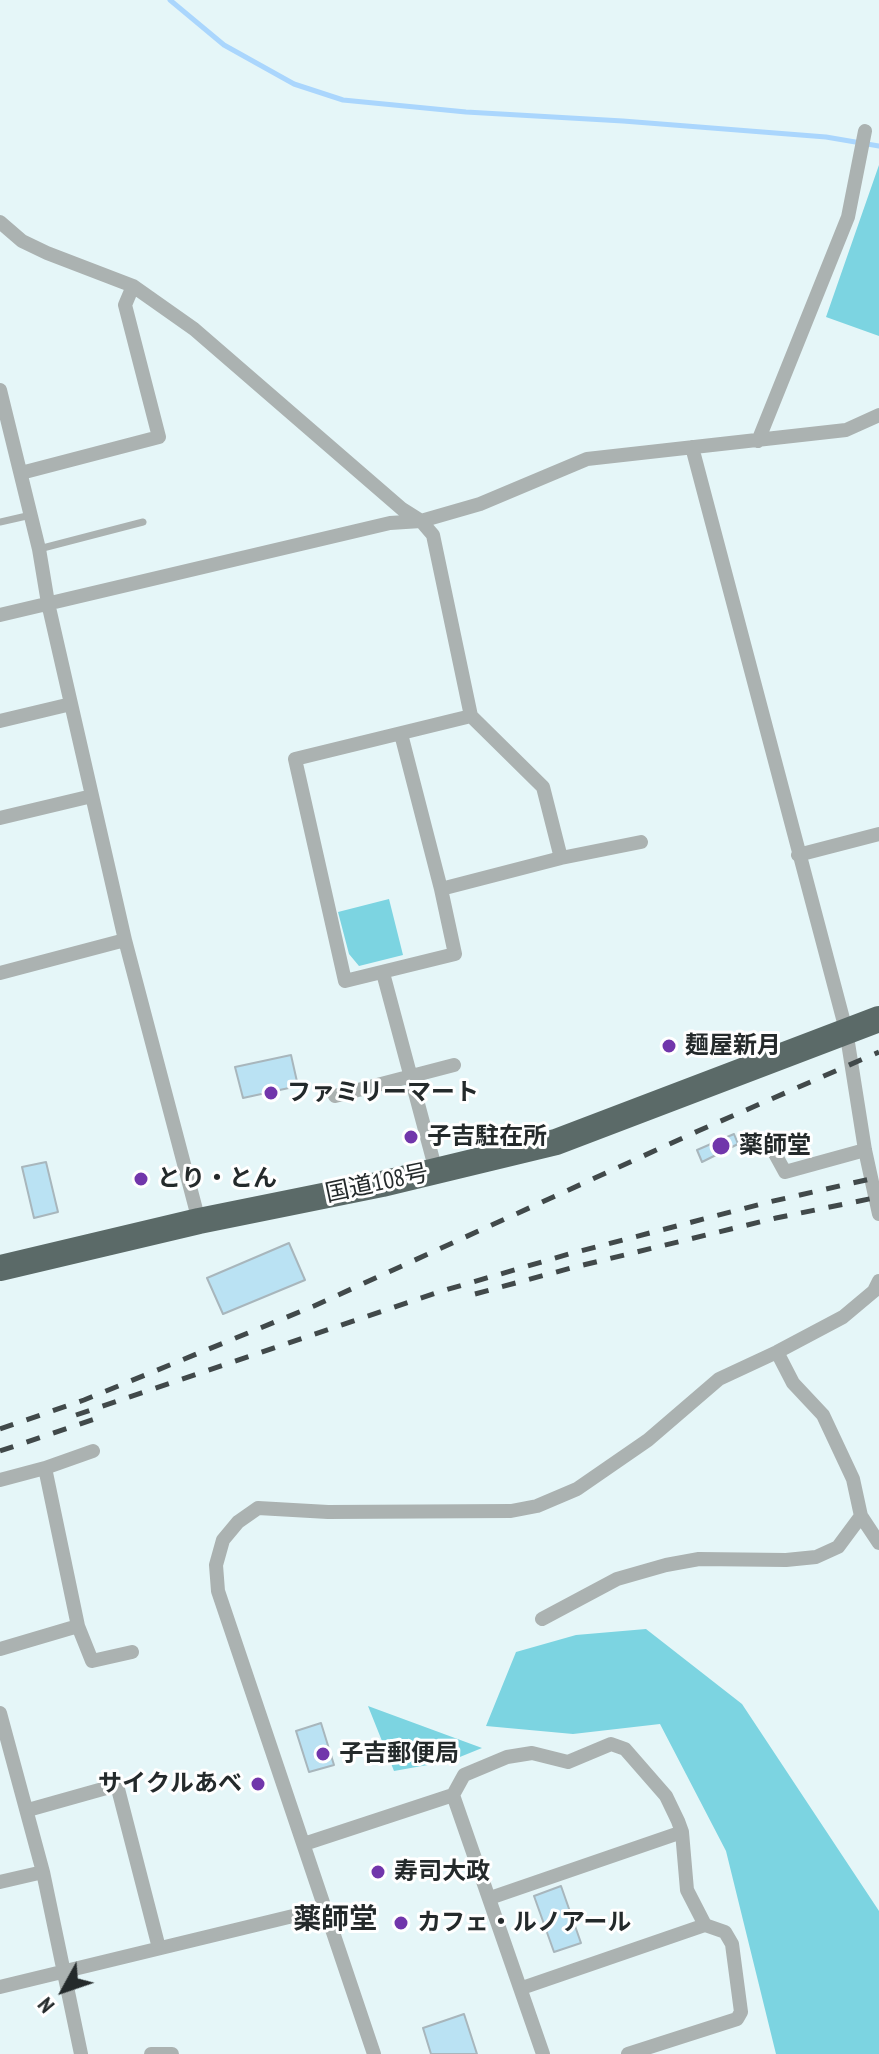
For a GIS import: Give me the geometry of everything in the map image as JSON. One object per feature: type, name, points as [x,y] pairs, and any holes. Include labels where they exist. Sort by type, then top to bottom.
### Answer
[{"type":"highway","name":"国道108号","points":[[0,1268],[199,1221],[382,1184],[556,1142],[879,1019]]},
{"type":"street","points":[[758,441],[848,217],[865,131]]},
{"type":"street","points":[[1,224],[22,241],[47,253],[133,286],[194,329],[402,509],[421,521],[433,535],[471,716],[543,787],[561,858]]},
{"type":"street","points":[[21,473],[159,437],[125,305],[133,286]]},
{"type":"street","points":[[0,390],[4,422],[21,473],[39,549],[48,603],[125,940],[199,1221]]},
{"type":"street","points":[[0,615],[390,523],[421,521],[480,504],[587,459],[846,430],[879,415]]},
{"type":"street","points":[[692,447],[846,1030],[865,1150],[879,1214]]},
{"type":"street","points":[[0,721],[71,704]]},
{"type":"street","points":[[401,734],[455,954],[345,981],[295,759],[471,716]]},
{"type":"street","points":[[0,818],[92,796]]},
{"type":"street","points":[[798,855],[879,834]]},
{"type":"street","points":[[441,889],[561,858],[641,842]]},
{"type":"street","points":[[0,973],[125,940]]},
{"type":"street","points":[[383,973],[436,1171]]},
{"type":"street","points":[[335,1096],[454,1065]]},
{"type":"street","points":[[768,1141],[785,1172],[865,1150]]},
{"type":"street","points":[[374,2054],[218,1591],[216,1565],[223,1540],[238,1522],[258,1508],[328,1512],[511,1511],[537,1506],[577,1489],[648,1440],[719,1379],[843,1317],[874,1291],[879,1281]]},
{"type":"street","points":[[777,1352],[793,1383],[823,1415],[853,1479],[861,1516],[879,1543]]},
{"type":"street","points":[[0,1480],[93,1451]]},
{"type":"street","points":[[45,1468],[78,1626],[92,1661],[132,1652]]},
{"type":"street","points":[[542,1619],[617,1579],[666,1565],[699,1559],[786,1560],[816,1557],[838,1547],[861,1516]]},
{"type":"street","points":[[0,1649],[78,1626]]},
{"type":"street","points":[[0,1713],[6,1764],[28,1810],[81,2054]]},
{"type":"street","points":[[304,1844],[453,1795],[464,1775],[507,1757],[532,1753],[568,1762],[611,1744],[625,1749],[666,1796],[682,1832],[687,1890],[705,1925]]},
{"type":"street","points":[[28,1810],[117,1785],[159,1948]]},
{"type":"street","points":[[453,1795],[543,2054]]},
{"type":"street","points":[[490,1898],[682,1832]]},
{"type":"street","points":[[0,1882],[43,1872]]},
{"type":"street","points":[[0,1987],[64,1974],[326,1908]]},
{"type":"street","points":[[522,1988],[705,1925],[725,1932],[732,1944],[741,2012],[737,2019],[628,2054]]},
{"type":"street","points":[[151,2054],[172,2054]]},
{"type":"lane","points":[[0,522],[31,515]]},
{"type":"lane","points":[[39,549],[143,522]]},
{"type":"shaded area","points":[[879,165],[879,336],[826,317]]},
{"type":"shaded area","points":[[389,899],[403,955],[359,966],[349,954],[338,912]]},
{"type":"shaded area","points":[[646,1629],[742,1704],[879,1911],[879,2054],[776,2054],[726,1851],[660,1724],[573,1734],[486,1726],[516,1652],[576,1635]]},
{"type":"shaded area","points":[[368,1706],[482,1748],[450,1761],[394,1771]]},
{"type":"building","points":[[291,1055],[298,1086],[243,1098],[235,1067]]},
{"type":"building","points":[[734,1134],[738,1144],[702,1162],[697,1150]]},
{"type":"building","points":[[46,1162],[58,1212],[34,1218],[22,1167]]},
{"type":"building","points":[[289,1243],[305,1280],[223,1314],[207,1278]]},
{"type":"building","points":[[321,1723],[334,1765],[309,1772],[296,1731]]},
{"type":"building","points":[[561,1886],[581,1943],[554,1952],[534,1896]]},
{"type":"building","points":[[464,2014],[477,2054],[431,2054],[423,2028]]},
{"type":"waterway","points":[[170,0],[224,45],[294,84],[343,100],[466,112],[826,137],[879,146]]},
{"type":"railway","points":[[0,1429],[84,1400],[314,1306],[879,1052]]},
{"type":"railway","points":[[76,1415],[442,1291],[569,1254],[879,1177]]},
{"type":"railway","points":[[475,1294],[776,1218],[879,1197]]},
{"type":"railway","points":[[0,1451],[95,1419]]},
{"type":"place","name":"麺屋新月","points":[[669,1046]]},
{"type":"place","name":"ファミリーマート","points":[[271,1093]]},
{"type":"place","name":"子吉駐在所","points":[[411,1137]]},
{"type":"place","name":"薬師堂","points":[[721,1146]]},
{"type":"place","name":"とり・とん","points":[[141,1179]]},
{"type":"place","name":"子吉郵便局","points":[[323,1754]]},
{"type":"place","name":"サイクルあべ","points":[[258,1784]]},
{"type":"place","name":"寿司大政","points":[[378,1872]]},
{"type":"place","name":"カフェ・ルノアール","points":[[401,1923]]},
{"type":"district","name":"薬師堂","points":[[335,1920]]}]
